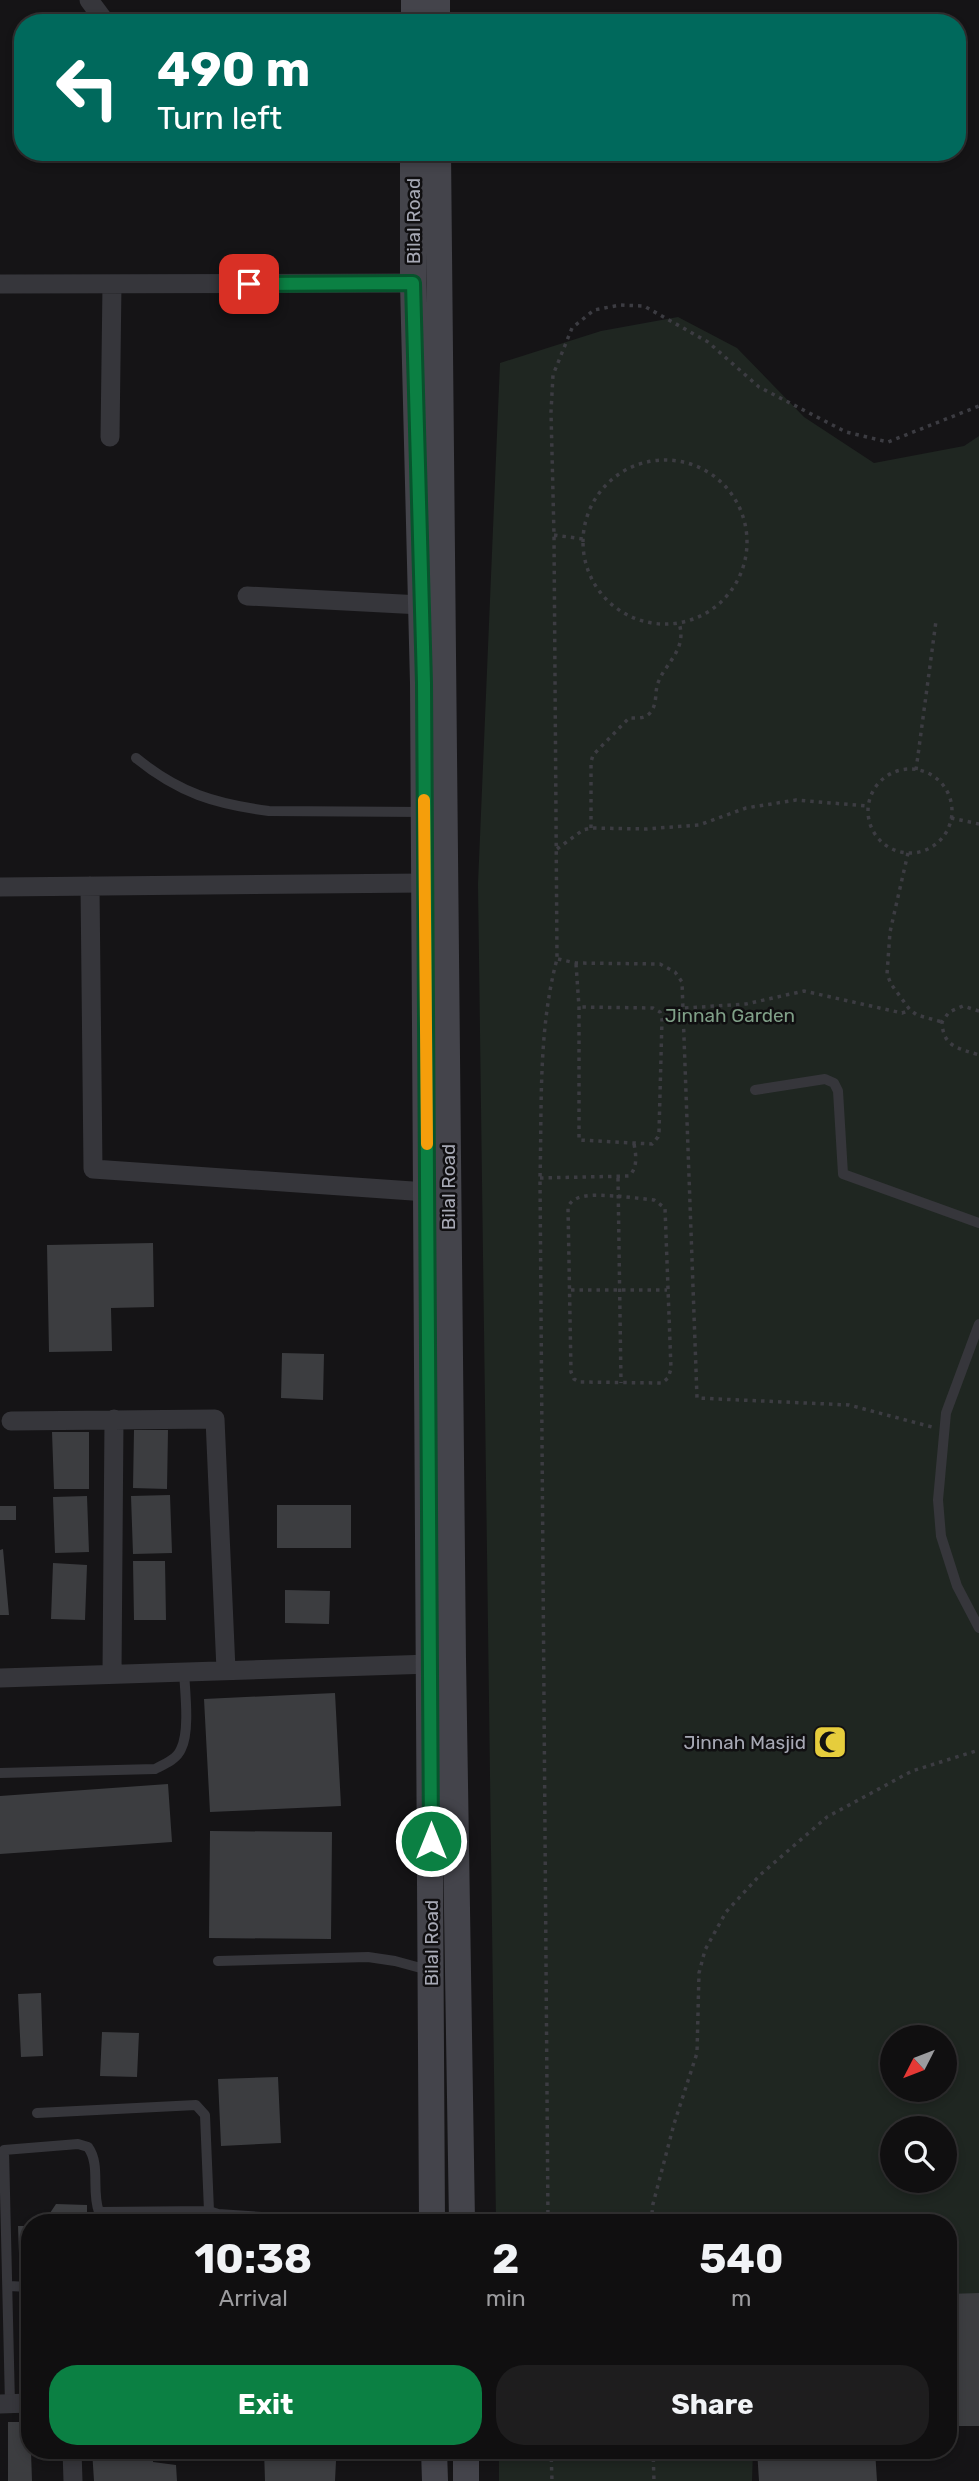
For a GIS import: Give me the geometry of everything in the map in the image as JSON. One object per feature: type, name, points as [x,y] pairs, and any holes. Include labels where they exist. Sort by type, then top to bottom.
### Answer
[{"type":"main road","name":"Bilal Road","points":[[413,161],[413,283],[425,812],[432,2214]]},
{"type":"main road","name":"Bilal Road","points":[[438,161],[452,1562],[462,2214]]},
{"type":"main road","points":[[434,2459],[435,2481]]},
{"type":"main road","points":[[466,2459],[466,2481]]},
{"type":"street","points":[[0,284],[413,283]]},
{"type":"street","points":[[110,437],[112,284]]},
{"type":"street","points":[[247,596],[421,605]]},
{"type":"street","points":[[0,887],[425,883]]},
{"type":"street","points":[[90,886],[93,1169],[427,1192]]},
{"type":"street","points":[[112,1674],[114,1419]]},
{"type":"street","points":[[11,1421],[215,1419],[226,1671]]},
{"type":"street","points":[[0,1678],[430,1664]]},
{"type":"street","points":[[72,2459],[72,2481]]},
{"type":"lane","points":[[136,758],[163,779],[187,792],[252,809],[425,812]]},
{"type":"lane","points":[[755,1090],[825,1079],[834,1083],[838,1091],[843,1174],[979,1223]]},
{"type":"lane","points":[[979,1324],[946,1413],[938,1500],[942,1536],[957,1586],[979,1628]]},
{"type":"lane","points":[[0,1773],[155,1769],[174,1759],[181,1749],[184,1737],[184,1672]]},
{"type":"lane","points":[[218,1961],[368,1957],[432,1971]]},
{"type":"lane","points":[[37,2113],[196,2105],[205,2115],[209,2211]]},
{"type":"lane","points":[[13,2404],[4,2150],[78,2144],[88,2147],[93,2154],[96,2204],[99,2212],[209,2211],[218,2214]]},
{"type":"lane","points":[[8,2286],[21,2287]]},
{"type":"path","points":[[548,2214],[540,1178],[544,1033],[547,1002],[558,959],[551,412],[553,375],[572,328],[594,310],[620,305],[644,306],[708,342],[759,387],[846,432],[888,442],[979,406]]},
{"type":"path","points":[[668,460],[699,467],[713,475],[735,499],[746,529],[746,561],[740,576],[722,602],[709,612],[679,623],[647,622],[618,609],[596,585],[584,555],[583,539],[590,508],[598,494],[609,482],[629,469],[652,461],[668,460]]},
{"type":"path","points":[[554,535],[583,539]]},
{"type":"path","points":[[916,770],[936,621]]},
{"type":"path","points":[[591,828],[593,755],[629,718],[650,714],[660,680],[676,654],[680,635],[679,623]]},
{"type":"path","points":[[916,770],[933,777],[946,791],[951,818],[948,828],[936,844],[928,849],[908,853],[887,847],[879,840],[869,820],[867,806],[873,790],[887,776],[896,771],[916,770]]},
{"type":"path","points":[[558,849],[583,830],[591,828],[646,829],[699,825],[746,808],[796,800],[867,806]]},
{"type":"path","points":[[951,818],[979,824]]},
{"type":"path","points":[[908,853],[890,932],[886,964],[891,984],[910,1010],[917,1015],[942,1022]]},
{"type":"path","points":[[558,959],[576,963],[651,963],[668,966],[682,982],[685,1008],[696,1398],[849,1405],[944,1430]]},
{"type":"path","points":[[576,963],[579,1007],[579,1140],[652,1144],[659,1137],[663,1019],[660,1012],[653,1008],[579,1007]]},
{"type":"path","points":[[685,1008],[746,1004],[804,991],[902,1013],[910,1010]]},
{"type":"path","points":[[979,1011],[963,1006],[949,1012],[942,1022],[943,1037],[949,1043],[979,1055]]},
{"type":"path","points":[[540,1178],[629,1176],[633,1173],[636,1157],[634,1144]]},
{"type":"path","points":[[618,1178],[621,1383]]},
{"type":"path","points":[[618,1196],[654,1200],[664,1208],[671,1368],[668,1378],[662,1383],[579,1382],[571,1372],[569,1203],[578,1197],[618,1196]]},
{"type":"path","points":[[571,1290],[667,1290]]},
{"type":"path","points":[[652,2214],[674,2124],[697,2053],[699,1973],[705,1950],[726,1912],[760,1875],[827,1817],[912,1771],[979,1751]]},
{"type":"path","points":[[551,2459],[552,2481]]},
{"type":"path","points":[[653,2459],[654,2481]]},
{"type":"green space","name":"Jinnah Garden","points":[[678,317],[737,348],[804,417],[874,463],[964,446],[979,436],[979,2298],[957,2297],[957,2214],[496,2214],[478,884],[500,363],[601,331]]},
{"type":"green space","points":[[499,2459],[753,2459],[752,2481],[499,2481]]},
{"type":"building","points":[[153,1243],[154,1307],[111,1308],[112,1351],[49,1352],[47,1245]]},
{"type":"building","points":[[282,1353],[324,1354],[323,1400],[281,1398]]},
{"type":"building","points":[[134,1430],[168,1430],[167,1489],[133,1488]]},
{"type":"building","points":[[52,1432],[89,1432],[89,1489],[54,1489]]},
{"type":"building","points":[[170,1495],[172,1553],[133,1554],[131,1496]]},
{"type":"building","points":[[87,1496],[89,1552],[55,1553],[53,1497]]},
{"type":"building","points":[[277,1505],[351,1505],[351,1548],[277,1548]]},
{"type":"building","points":[[0,1506],[16,1506],[16,1520],[0,1520]]},
{"type":"building","points":[[3,1549],[9,1615],[0,1615],[0,1550]]},
{"type":"building","points":[[133,1561],[165,1561],[166,1620],[134,1620]]},
{"type":"building","points":[[53,1563],[87,1565],[85,1620],[51,1619]]},
{"type":"building","points":[[285,1590],[330,1591],[329,1624],[285,1623]]},
{"type":"building","points":[[335,1693],[341,1806],[210,1812],[204,1699]]},
{"type":"building","points":[[168,1784],[172,1842],[0,1854],[0,1796]]},
{"type":"building","points":[[210,1831],[332,1832],[331,1939],[209,1938]]},
{"type":"building","points":[[41,1993],[43,2056],[21,2057],[18,1994]]},
{"type":"building","points":[[102,2032],[139,2033],[137,2077],[100,2076]]},
{"type":"building","points":[[278,2077],[281,2143],[221,2146],[218,2079]]},
{"type":"building","points":[[56,2204],[87,2205],[87,2214],[49,2214]]},
{"type":"building","points":[[18,2226],[21,2226],[21,2254]]},
{"type":"building","points":[[979,2293],[979,2426],[957,2426],[957,2294]]},
{"type":"building","points":[[8,2422],[21,2422],[21,2459],[31,2459],[32,2481],[8,2481]]},
{"type":"building","points":[[93,2459],[153,2459],[153,2462],[176,2465],[177,2481],[94,2481]]},
{"type":"building","points":[[264,2459],[336,2461],[335,2481],[265,2481]]},
{"type":"building","points":[[758,2459],[876,2459],[877,2481],[759,2481]]},
{"type":"slow traffic","points":[[424,800],[427,1144]]},
{"type":"place","name":"Jinnah Masjid","points":[[830,1742]]},
{"type":"route","points":[[249,284],[413,283],[424,683],[431,1841]]}]
